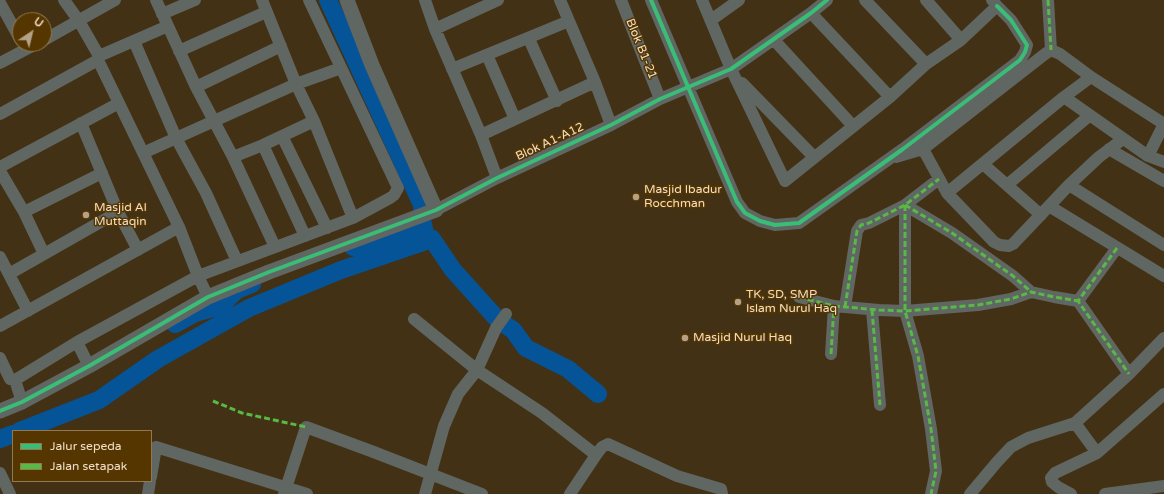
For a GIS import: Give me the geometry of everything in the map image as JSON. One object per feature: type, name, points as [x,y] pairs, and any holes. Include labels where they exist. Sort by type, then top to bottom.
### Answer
[{"type":"street","points":[[64,0],[79,21],[99,58],[119,103],[180,227],[203,285]]},
{"type":"street","points":[[52,36],[115,0]]},
{"type":"street","points":[[156,0],[196,87],[233,157],[274,246]]},
{"type":"street","points":[[162,14],[195,0]]},
{"type":"street","points":[[262,0],[296,84],[314,121],[353,218]]},
{"type":"street","points":[[0,411],[22,402],[88,363],[237,261],[274,246],[353,218],[394,195],[398,188],[309,0]]},
{"type":"street","points":[[8,380],[78,344],[203,285],[269,272],[436,210],[372,65],[347,0]]},
{"type":"street","points":[[425,0],[435,29],[481,136],[497,178]]},
{"type":"street","points":[[435,29],[498,0]]},
{"type":"street","points":[[560,0],[596,82],[611,125]]},
{"type":"street","name":"Blok B1-21","points":[[621,0],[660,99]]},
{"type":"street","points":[[651,0],[737,202],[745,213],[760,221],[775,225],[799,224],[888,160],[1020,60],[1027,45],[1011,20],[994,3],[961,40],[926,64],[890,97],[785,181],[732,72],[702,0]]},
{"type":"street","points":[[711,20],[739,0]]},
{"type":"street","name":"Blok A1-A12","points":[[436,210],[497,178],[611,125],[660,99],[688,87],[732,72],[827,0]]},
{"type":"street","points":[[865,0],[926,64]]},
{"type":"street","points":[[926,0],[961,40]]},
{"type":"street","points":[[1048,0],[1052,50]]},
{"type":"street","points":[[0,3],[12,22]]},
{"type":"street","points":[[179,51],[266,12]]},
{"type":"street","points":[[811,13],[890,97]]},
{"type":"street","points":[[452,69],[570,21]]},
{"type":"street","points":[[0,114],[99,58],[168,26]]},
{"type":"street","points":[[528,39],[557,101]]},
{"type":"street","points":[[774,40],[853,126]]},
{"type":"street","points":[[134,41],[176,138],[206,193],[237,261]]},
{"type":"street","points":[[196,87],[281,46]]},
{"type":"street","points":[[888,160],[923,149],[1052,50]]},
{"type":"street","points":[[1052,50],[1164,124],[1148,156]]},
{"type":"street","points":[[0,63],[15,52]]},
{"type":"street","points":[[487,55],[515,119]]},
{"type":"street","points":[[143,153],[296,84],[341,68]]},
{"type":"street","points":[[732,72],[814,157]]},
{"type":"street","points":[[947,193],[1064,97],[1091,77]]},
{"type":"street","points":[[481,136],[596,82]]},
{"type":"street","points":[[1064,97],[1148,156],[1164,162]]},
{"type":"street","points":[[0,167],[119,103]]},
{"type":"street","points":[[1007,185],[1090,116]]},
{"type":"street","points":[[233,157],[264,145],[314,121]]},
{"type":"street","points":[[81,123],[118,212],[138,250]]},
{"type":"street","points":[[282,136],[328,228]]},
{"type":"street","points":[[923,149],[947,193],[994,242],[1004,246],[1013,244],[1069,185],[1123,139]]},
{"type":"street","points":[[264,145],[305,236]]},
{"type":"street","points":[[1109,150],[1164,181]]},
{"type":"street","points":[[983,164],[1007,185],[1045,211],[1163,271]]},
{"type":"street","points":[[0,171],[24,212],[44,254]]},
{"type":"street","points":[[24,212],[102,173]]},
{"type":"street","points":[[831,354],[856,231],[861,225],[869,223],[905,204],[939,179]]},
{"type":"street","points":[[1069,185],[1164,245]]},
{"type":"street","points":[[905,204],[952,233],[1013,276],[1031,292],[1078,301],[1129,374]]},
{"type":"street","points":[[905,204],[906,311],[918,356],[931,429],[936,471],[931,494]]},
{"type":"street","points":[[9,274],[118,212]]},
{"type":"street","points":[[0,326],[180,227]]},
{"type":"street","points":[[1078,301],[1117,248]]},
{"type":"street","points":[[0,257],[28,311]]},
{"type":"street","points":[[799,297],[840,306],[872,310],[906,311],[978,306],[1011,299],[1031,292]]},
{"type":"street","points":[[872,310],[880,405]]},
{"type":"street","points":[[414,319],[477,370],[542,413],[596,455]]},
{"type":"street","points":[[424,494],[444,426],[458,394],[477,370],[502,320]]},
{"type":"street","points":[[970,494],[996,462],[1011,447],[1028,438],[1075,423],[1129,374],[1164,338]]},
{"type":"street","points":[[78,344],[88,363]]},
{"type":"street","points":[[0,358],[8,380],[22,402]]},
{"type":"street","points":[[1071,494],[1052,482],[1051,478],[1054,473],[1097,453],[1164,394]]},
{"type":"street","points":[[1075,423],[1097,453]]},
{"type":"street","points":[[285,490],[306,427],[482,494]]},
{"type":"street","points":[[570,494],[602,447],[608,444],[677,476],[721,489],[722,494]]},
{"type":"street","points":[[152,471],[156,447],[285,490],[306,494]]},
{"type":"street","points":[[0,473],[10,494]]},
{"type":"street","points":[[148,494],[150,482]]},
{"type":"street","points":[[1105,494],[1164,486]]},
{"type":"waterway","points":[[328,0],[423,207],[421,216],[425,233],[370,241],[353,247]]},
{"type":"waterway","points":[[23,430],[99,400],[158,359],[249,308],[341,270],[432,239],[453,270],[499,321],[513,330],[526,348],[568,369],[598,394]]},
{"type":"waterway","points":[[175,324],[195,313],[220,306],[237,290],[252,284]]},
{"type":"waterway","points":[[0,439],[12,434]]},
{"type":"marked path","points":[[1048,0],[1051,50]]},
{"type":"marked path","points":[[845,307],[857,231],[861,225],[869,223],[905,205],[939,179]]},
{"type":"marked path","points":[[905,205],[905,311],[918,356],[931,429],[936,471],[931,494]]},
{"type":"marked path","points":[[905,205],[952,233],[1013,276],[1031,292]]},
{"type":"marked path","points":[[1117,248],[1078,301],[1129,374]]},
{"type":"marked path","points":[[799,297],[834,306],[905,311],[978,305],[1011,299],[1031,292],[1078,301]]},
{"type":"marked path","points":[[831,354],[834,306]]},
{"type":"marked path","points":[[872,310],[880,405]]},
{"type":"marked path","points":[[213,401],[242,413],[306,427]]},
{"type":"cycle path","points":[[651,0],[737,202],[745,213],[760,221],[775,225],[799,223],[903,149],[1020,60],[1027,45],[1011,20],[997,6]]},
{"type":"cycle path","points":[[0,411],[22,402],[89,366],[208,297],[269,272],[436,210],[497,178],[611,125],[660,99],[731,69],[811,13],[827,0]]},
{"type":"place","name":"Masjid Ibadur Rocchman","points":[[636,197]]},
{"type":"place","name":"Masjid Al Muttaqin","points":[[86,215]]},
{"type":"place","name":"TK, SD, SMP Islam Nurul Haq","points":[[738,302]]},
{"type":"place","name":"Masjid Nurul Haq","points":[[685,338]]}]
